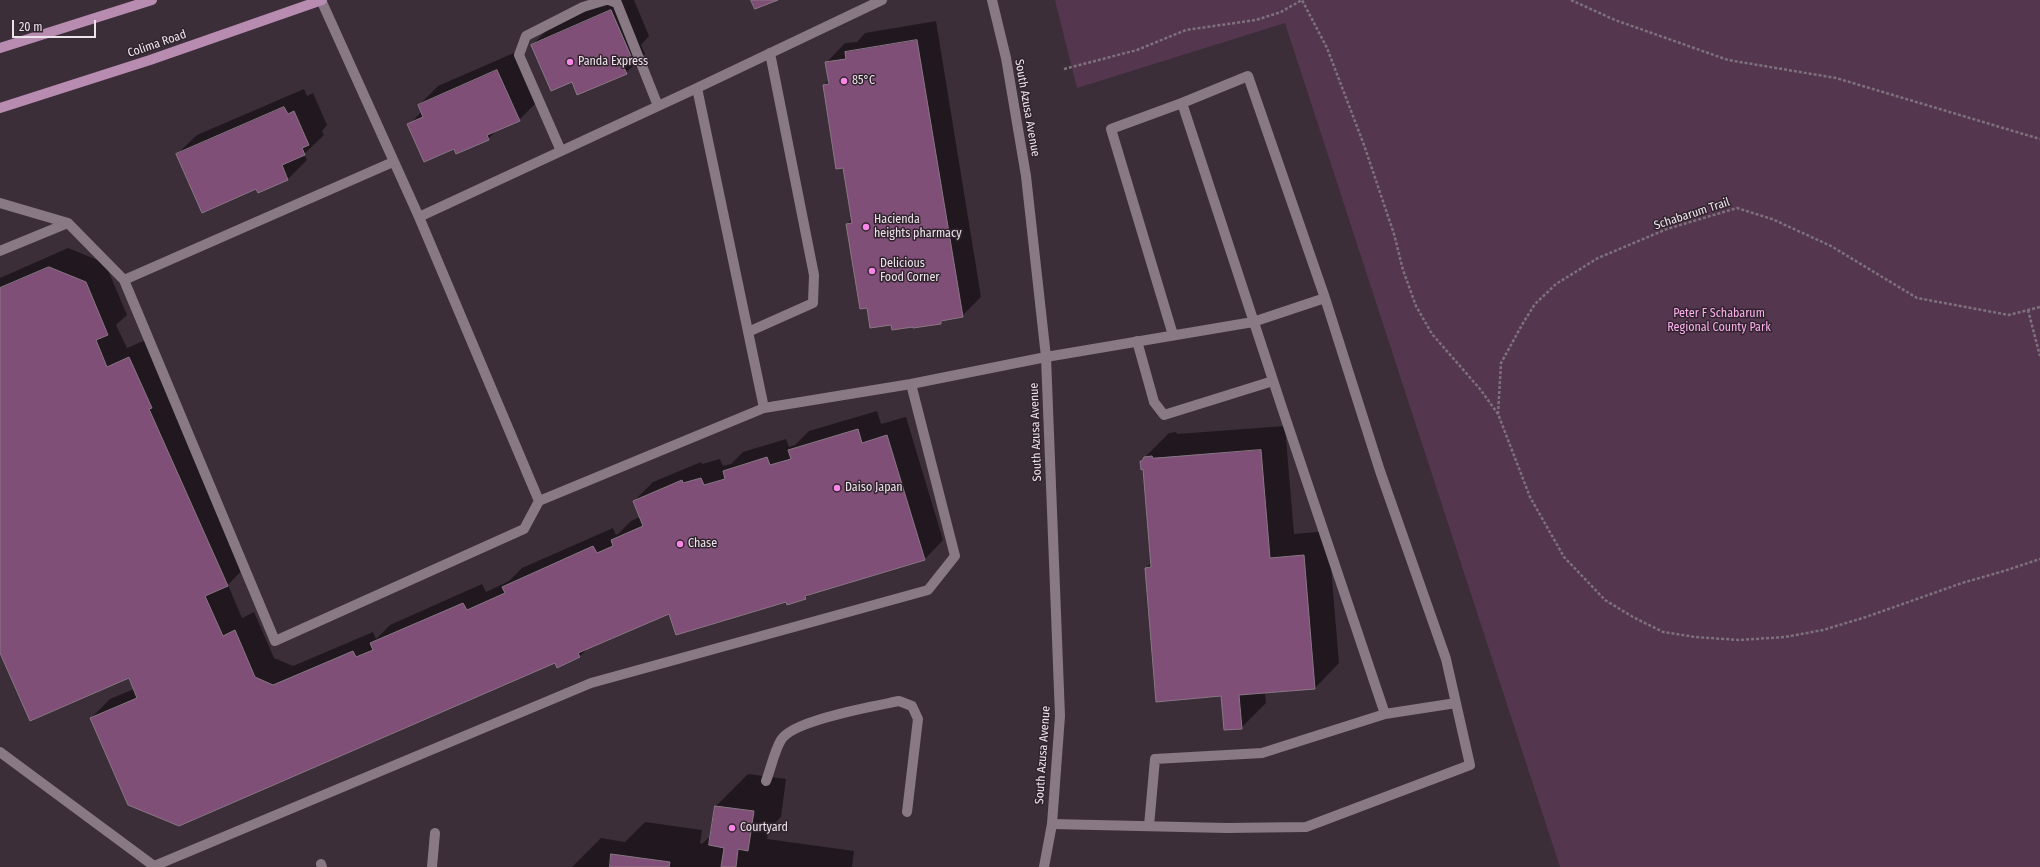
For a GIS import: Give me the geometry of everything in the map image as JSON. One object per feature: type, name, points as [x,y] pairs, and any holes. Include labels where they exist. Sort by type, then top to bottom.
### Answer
[{"type":"main road","points":[[0,48],[152,0]]},
{"type":"main road","name":"Colima Road","points":[[0,108],[150,60],[321,0]]},
{"type":"street","points":[[321,0],[419,217],[539,501]]},
{"type":"street","points":[[561,151],[519,55],[526,36],[582,7],[608,0],[617,2],[658,106]]},
{"type":"street","points":[[419,217],[698,88],[882,0]]},
{"type":"street","name":"South Azusa Avenue","points":[[992,0],[1006,58],[1026,176],[1046,357],[1060,716],[1052,824],[1044,867]]},
{"type":"street","points":[[748,332],[813,303],[814,275],[770,53]]},
{"type":"street","points":[[1052,824],[1226,828],[1306,827],[1470,765],[1446,659],[1380,471],[1325,298],[1248,76],[1182,103],[1111,129],[1173,335]]},
{"type":"street","points":[[698,88],[764,408]]},
{"type":"street","points":[[1182,103],[1272,382],[1385,714]]},
{"type":"street","points":[[124,280],[393,162]]},
{"type":"street","points":[[0,203],[68,223],[124,280],[275,641],[524,529],[539,501],[764,408],[911,384],[1046,357],[1253,322],[1325,298]]},
{"type":"street","points":[[0,251],[68,223]]},
{"type":"street","points":[[1137,341],[1154,402],[1164,415],[1272,382]]},
{"type":"street","points":[[0,752],[154,866],[591,683],[928,590],[955,556],[911,384]]},
{"type":"street","points":[[766,781],[781,739],[790,730],[812,722],[899,701],[912,706],[918,719],[907,812]]},
{"type":"street","points":[[1149,826],[1155,760],[1262,753],[1385,714],[1456,703]]},
{"type":"street","points":[[432,867],[435,833]]},
{"type":"path","points":[[1064,69],[1137,50],[1186,30],[1256,20],[1281,12],[1302,0],[1327,48],[1364,144],[1394,234],[1403,270],[1416,306],[1432,334],[1480,389],[1498,414],[1530,497],[1564,557],[1605,600],[1633,617],[1663,632],[1695,637],[1739,640],[1785,637],[1823,630],[1866,617],[1962,582],[2004,571],[2040,559]]},
{"type":"path","points":[[1571,0],[1615,20],[1728,60],[1836,78],[2040,139]]},
{"type":"path","name":"Schabarum Trail","points":[[1498,414],[1501,364],[1522,323],[1535,304],[1556,284],[1598,258],[1667,229],[1738,208],[1772,218],[1831,246],[1917,298],[2009,315],[2040,307]]},
{"type":"path","points":[[2028,310],[2040,356]]},
{"type":"green space","name":"Peter F Schabarum Regional County Park","points":[[1055,0],[2040,0],[2040,867],[1560,867],[1285,23],[1077,88]]},
{"type":"building","points":[[751,0],[778,0],[755,9]]},
{"type":"building","points":[[611,10],[631,56],[621,61],[627,74],[577,95],[572,82],[551,91],[531,45]]},
{"type":"building","points":[[917,40],[963,317],[941,321],[941,324],[913,328],[892,330],[891,325],[870,328],[867,308],[860,309],[846,224],[852,223],[843,168],[836,169],[823,85],[829,84],[825,62],[846,59],[845,52]]},
{"type":"building","points":[[497,70],[520,121],[487,135],[489,140],[456,154],[454,149],[424,162],[407,124],[423,117],[418,105]]},
{"type":"building","points":[[284,107],[288,114],[294,111],[309,145],[302,148],[305,155],[282,165],[288,180],[258,193],[256,189],[202,213],[176,154]]},
{"type":"building","points":[[49,267],[86,282],[108,335],[96,340],[107,367],[129,357],[152,408],[149,409],[228,586],[205,596],[223,636],[235,630],[255,677],[273,685],[353,651],[356,657],[373,650],[370,643],[463,603],[467,610],[505,593],[502,587],[593,546],[597,553],[613,546],[611,540],[643,526],[633,501],[682,480],[683,483],[701,478],[704,485],[725,479],[723,471],[767,457],[770,465],[791,459],[788,450],[858,429],[862,443],[887,435],[925,560],[805,596],[806,599],[787,605],[786,602],[676,635],[669,614],[578,653],[580,657],[557,668],[555,663],[179,826],[128,805],[90,718],[137,698],[129,678],[30,721],[0,653],[0,288]]},
{"type":"building","points":[[1261,450],[1270,558],[1304,555],[1315,689],[1239,695],[1242,729],[1224,730],[1221,696],[1156,702],[1145,568],[1151,567],[1143,469],[1141,470],[1140,461],[1142,461],[1144,457],[1152,456],[1153,458]]},
{"type":"building","name":"Courtyard","points":[[715,806],[754,811],[748,851],[738,849],[736,867],[721,867],[724,848],[709,845]]},
{"type":"building","points":[[611,854],[670,862],[669,867],[610,867]]},
{"type":"place","name":"Panda Express","points":[[570,62]]},
{"type":"place","name":"85°C","points":[[844,81]]},
{"type":"place","name":"Hacienda heights pharmacy","points":[[866,227]]},
{"type":"place","name":"Delicious Food Corner","points":[[872,271]]},
{"type":"place","name":"Daiso Japan","points":[[837,488]]},
{"type":"place","name":"Chase","points":[[680,544]]},
{"type":"place","name":"Courtyard","points":[[732,828]]}]
